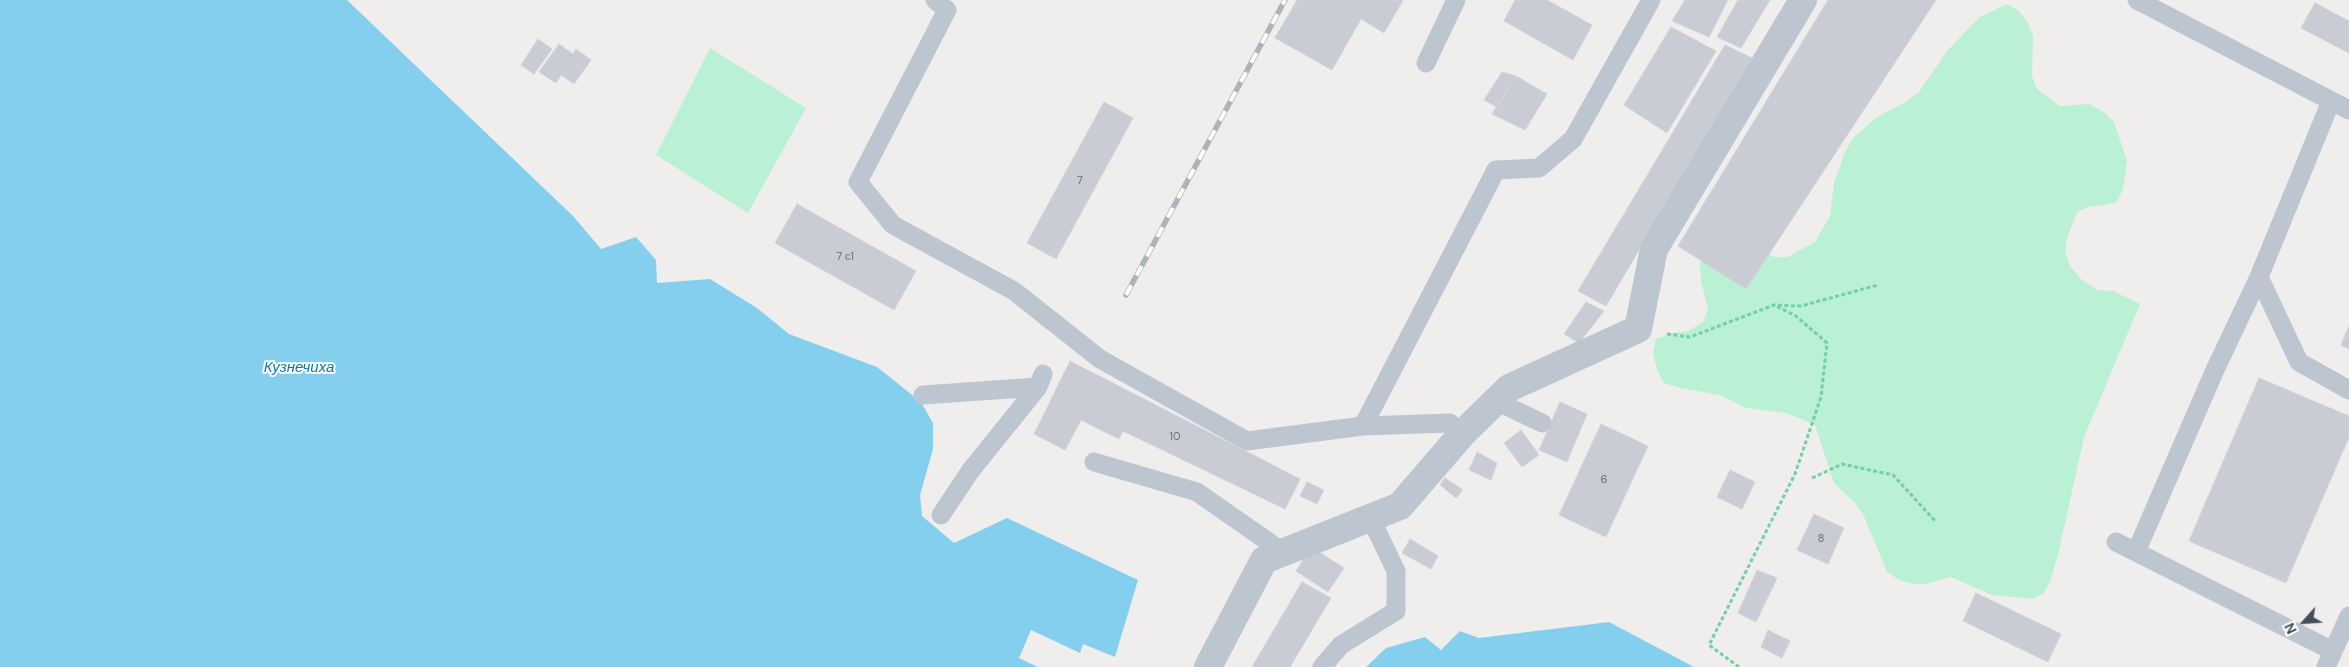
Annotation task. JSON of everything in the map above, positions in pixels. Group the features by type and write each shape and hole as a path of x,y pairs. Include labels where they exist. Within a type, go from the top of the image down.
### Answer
{"street":[{"path":"1208,667 1264,560 1400,506 1462,434 1509,388 1638,329 1654,249 1803,0"}],"lane":[{"path":"936,0 947,10 858,182 893,225 1014,291 1100,359 1247,441 1363,426 1450,423 1462,434"},
{"path":"1426,63 1456,0"},
{"path":"1363,426 1496,170 1539,168 1573,139 1651,0"},
{"path":"2137,0 2349,110"},
{"path":"2136,552 2214,372 2259,277 2331,101"},
{"path":"2259,277 2299,362 2349,390"},
{"path":"923,395 1040,381 971,470 940,515"},
{"path":"1496,401 1542,423"},
{"path":"1094,462 1197,492 1283,552"},
{"path":"1322,667 1341,645 1396,612 1396,571 1371,519"},
{"path":"2116,542 2330,659 2349,616"}],"path":[{"path":"1638,329 1690,337 1774,305 1801,306 1878,285"},
{"path":"1739,667 1708,645 1796,474 1821,397 1827,343 1796,316 1774,305"},
{"path":"1812,478 1842,464 1893,475 1936,522"}],"green space":[{"path":"2007,4 2019,11 2028,23 2033,36 2032,76 2037,89 2060,106 2089,104 2104,112 2114,122 2127,161 2123,189 2117,202 2088,207 2077,212 2067,238 2065,252 2070,266 2082,280 2097,290 2113,291 2140,304 2084,437 2058,555 2050,581 2044,593 2033,599 1992,595 1951,577 1925,584 1912,584 1899,580 1887,572 1863,514 1855,503 1834,483 1815,425 1786,413 1746,408 1720,395 1680,388 1664,383 1657,369 1653,354 1656,339 1672,333 1688,331 1703,322 1708,309 1701,281 1700,263 1707,249 1759,249 1774,257 1788,257 1815,242 1830,216 1834,183 1845,152 1853,138 1877,117 1906,102 1919,92 1947,51 1980,17"},
{"path":"710,48 806,108 748,213 656,155"}],"water":[{"name":"Кузнечиха","path":"0,0 347,0 574,217 601,249 636,237 656,260 657,283 710,279 757,308 789,334 877,367 921,402 933,423 933,449 920,495 922,516 954,543 1007,518 1138,580 1115,657 1083,644 1080,653 1031,630 1019,658 1038,667 0,667"},
{"path":"1609,622 1694,667 1366,667 1386,648 1425,637 1441,650 1460,631 1479,638"}],"building":[{"path":"1297,0 1403,0 1384,33 1361,19 1332,70 1275,38"},
{"path":"1515,0 1547,0 1592,25 1573,60 1504,21"},
{"path":"1685,0 1728,0 1709,37 1672,21"},
{"path":"1738,0 1770,0 1741,48 1717,37"},
{"path":"1828,0 1936,0 1746,289 1678,246"},
{"path":"2315,3 2349,21 2349,53 2301,28"},
{"path":"1671,27 1716,51 1667,133 1624,105"},
{"path":"538,39 552,49 534,74 521,65"},
{"path":"559,44 573,54 576,49 591,60 574,84 561,75 556,83 539,72"},
{"path":"1725,45 1752,58 1606,306 1578,291"},
{"path":"1502,72 1516,76 1497,107 1484,100"},
{"path":"1516,76 1547,94 1525,130 1492,114"},
{"path":"1104,102 1133,118 1056,259 1027,243"},
{"path":"797,204 916,271 894,310 775,243"},
{"path":"1586,302 1604,311 1579,343 1564,334"},
{"path":"2349,326 2349,349 2341,345"},
{"path":"1070,361 1300,479 1285,509 1123,431 1119,439 1081,420 1065,450 1034,434"},
{"path":"2259,378 2349,416 2349,437 2286,583 2189,541"},
{"path":"1560,402 1587,414 1567,462 1539,450"},
{"path":"1601,424 1648,446 1606,537 1559,515"},
{"path":"1521,430 1539,455 1522,467 1504,443"},
{"path":"1477,452 1497,463 1491,480 1469,470"},
{"path":"1730,470 1755,482 1742,509 1717,497"},
{"path":"1445,478 1463,490 1456,498 1440,485"},
{"path":"1307,482 1324,490 1317,504 1300,496"},
{"path":"1814,514 1844,528 1828,564 1797,550"},
{"path":"1410,539 1438,556 1431,569 1402,553"},
{"path":"1311,547 1344,568 1328,592 1296,571"},
{"path":"1757,570 1777,578 1756,622 1738,613"},
{"path":"1302,582 1331,598 1290,667 1252,667"},
{"path":"1976,593 2061,634 2048,662 1963,621"},
{"path":"1768,630 1790,641 1782,658 1761,647"}],"railway":[{"path":"1126,295 1285,0"}]}
